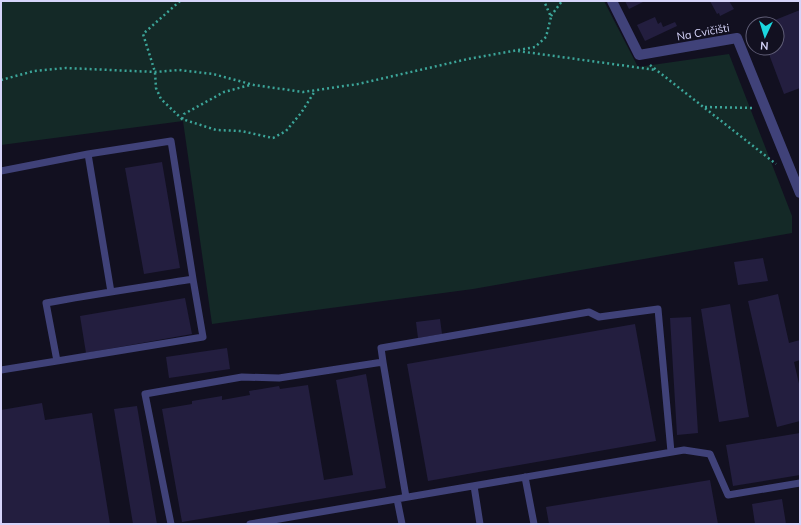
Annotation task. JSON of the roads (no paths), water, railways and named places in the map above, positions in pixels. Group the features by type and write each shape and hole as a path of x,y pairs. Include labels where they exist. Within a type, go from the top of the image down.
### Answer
{"street":[{"name":"Na Cvičišti","path":"612,1 639,55 737,38 800,193"}],"lane":[{"path":"1,171 88,154 170,141 203,337 1,370"},
{"path":"88,154 111,292"},
{"path":"58,360 46,303 193,279"},
{"path":"406,497 381,348 589,312 599,317 658,309 670,452"},
{"path":"171,524 145,394 242,377 279,378 383,362"},
{"path":"250,524 684,450 710,454 728,495 800,483"},
{"path":"525,477 534,524"},
{"path":"474,486 480,524"},
{"path":"398,499 402,524"}]}
